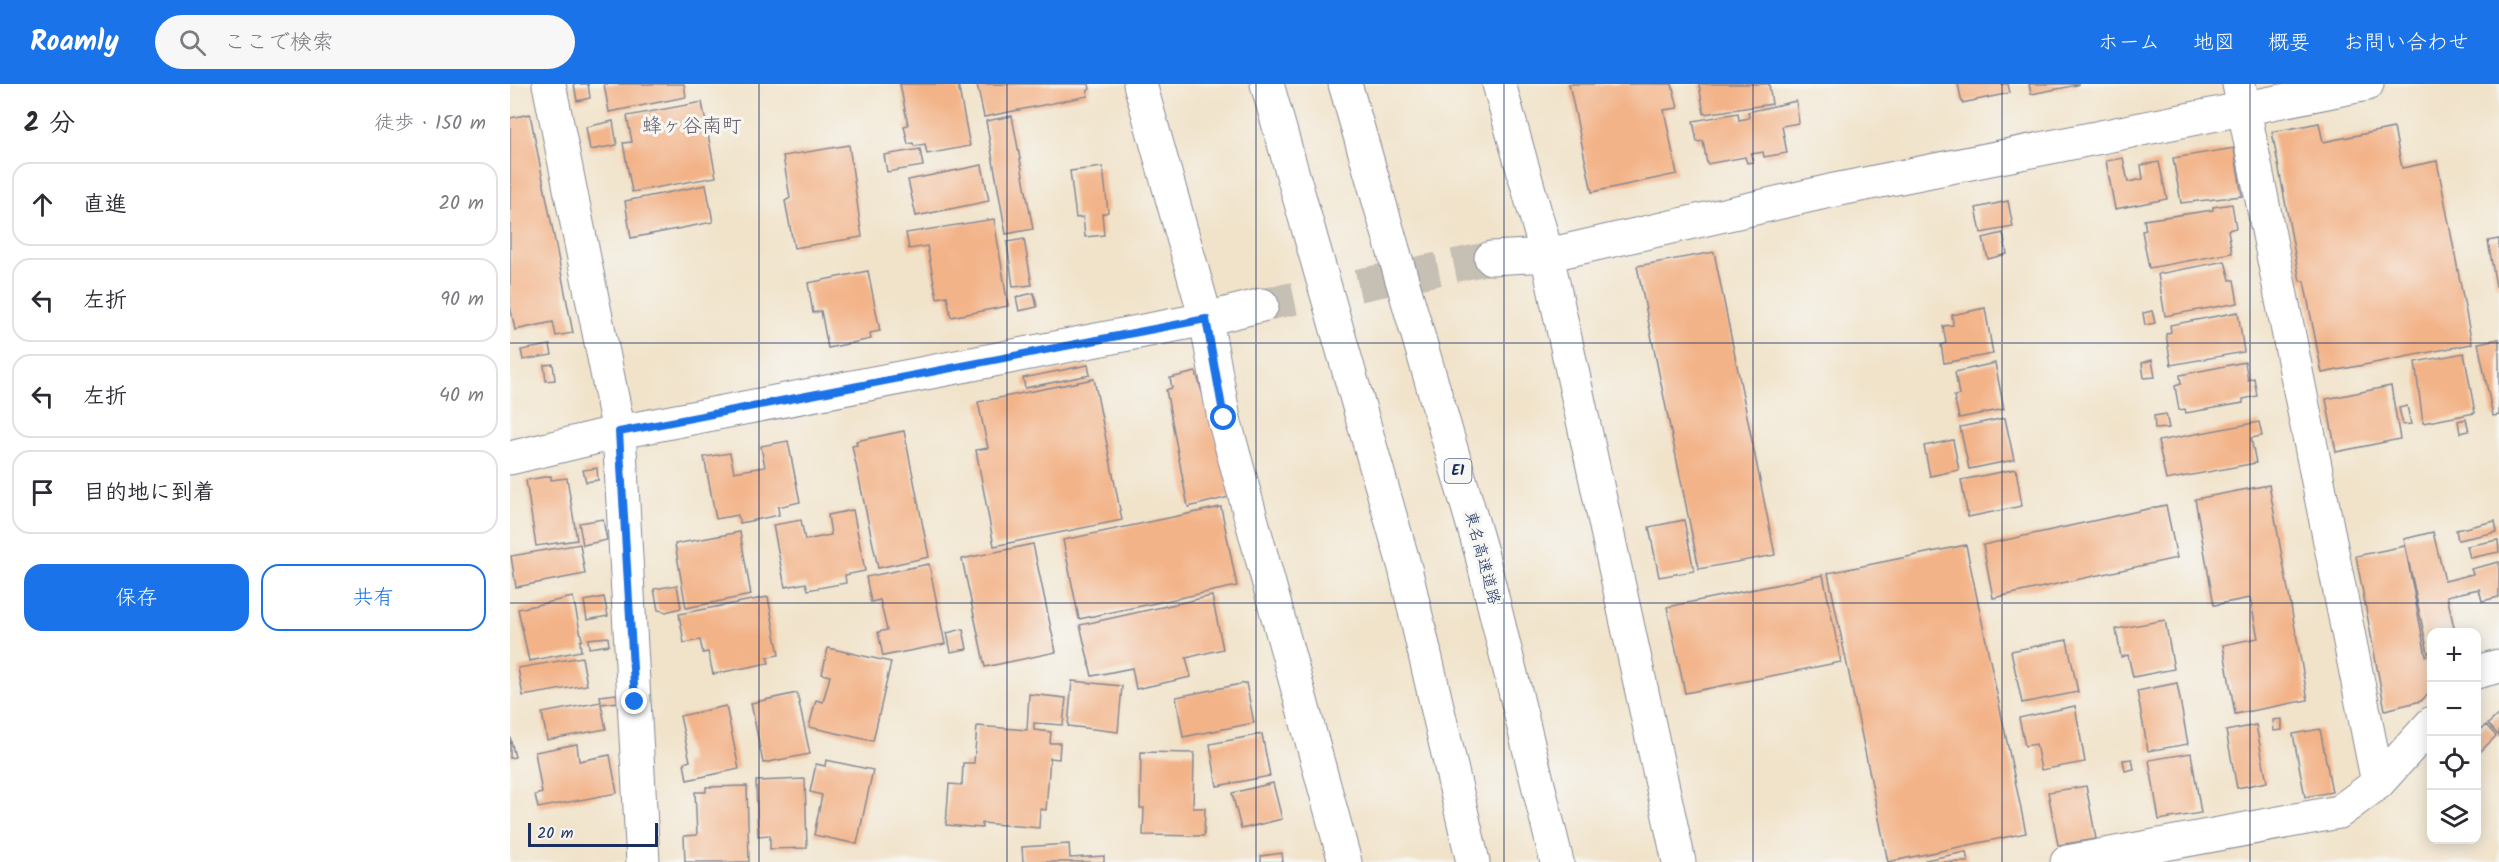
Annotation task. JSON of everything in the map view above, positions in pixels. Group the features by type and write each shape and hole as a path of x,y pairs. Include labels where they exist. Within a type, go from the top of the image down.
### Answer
{"main road":[{"path":"549,84 619,432 643,862"},
{"path":"1140,84 1206,319 1224,418 1345,862"},
{"path":"1267,84 1405,568 1473,862"},
{"name":"東名高速道路","path":"1345,84 1481,552 1557,862"},
{"path":"1498,84 1547,255 1679,862"},
{"path":"1491,258 1547,255 2241,96 2367,84"},
{"path":"2241,96 2378,783"},
{"path":"510,458 619,432 1206,319 1262,305"},
{"path":"2481,671 2499,666"},
{"path":"2067,862 2339,812 2378,783 2427,729"}],"building":[{"path":"574,84 588,84 590,98 577,101"},
{"path":"604,84 684,84 686,97 609,112"},
{"path":"900,84 958,84 970,146 927,154 925,144 914,146 913,143 908,144 904,126 908,125"},
{"path":"977,84 1089,84 1090,89 1087,91 1088,96 984,117"},
{"path":"1569,84 1672,84 1678,108 1664,110 1677,174 1592,192"},
{"path":"1699,84 1769,84 1772,104 1704,114"},
{"path":"1958,84 2008,84 2010,93 1962,103"},
{"path":"2029,84 2078,84 2078,85 2031,94"},
{"path":"1796,101 1799,123 1782,126 1787,153 1764,157 1763,152 1751,154 1753,162 1747,163 1745,157 1707,164 1703,141 1697,142 1693,121 1738,113 1739,120 1749,118 1748,112"},
{"path":"702,102 716,177 632,192 623,143 632,142 627,116"},
{"path":"530,114 573,333 556,336 553,322 515,330 510,305 510,118"},
{"path":"1012,116 1033,229 1006,234 986,121"},
{"path":"613,121 617,145 590,150 586,127"},
{"path":"2319,123 2323,142 2394,128 2402,168 2437,161 2472,344 2322,373 2304,281 2300,281 2272,132"},
{"path":"849,145 862,237 794,248 785,201 790,198 783,156"},
{"path":"2234,148 2242,196 2181,203 2173,158"},
{"path":"920,149 923,166 887,172 884,155"},
{"path":"2123,158 2128,182 2143,179 2141,165 2159,162 2167,199 2115,209 2106,161"},
{"path":"982,165 989,201 916,216 908,180"},
{"path":"1103,167 1108,212 1102,214 1104,235 1085,237 1083,217 1076,218 1070,171"},
{"path":"706,185 713,222 631,238 625,201"},
{"path":"2008,201 2013,227 1981,233 1976,208"},
{"path":"2232,204 2236,228 2228,230 2232,253 2149,268 2142,231 2146,230 2144,220 2213,210 2213,207"},
{"path":"994,219 1008,306 951,317 947,296 937,298 927,246 909,249 906,233"},
{"path":"2003,233 2007,254 1988,259 1983,238"},
{"path":"1024,239 1032,285 1013,287 1007,242"},
{"path":"2499,239 2499,286 2496,286 2488,241"},
{"path":"1714,252 1775,555 1699,569 1637,266"},
{"path":"2225,261 2230,280 2234,280 2238,303 2165,316 2158,274"},
{"path":"868,271 880,331 870,333 871,339 828,348 821,311 813,313 808,283"},
{"path":"1034,293 1037,307 1019,311 1016,297"},
{"path":"1985,308 1993,354 1944,363 1941,345 1946,343 1943,326 1953,325 1952,315"},
{"path":"2152,311 2155,323 2145,325 2143,313"},
{"path":"2238,312 2244,352 2171,365 2166,334 2171,332 2170,325"},
{"path":"2499,339 2499,415 2493,416 2478,343"},
{"path":"550,345 552,355 523,360 521,350"},
{"path":"2464,353 2475,413 2423,423 2415,362"},
{"path":"2152,360 2155,377 2144,378 2142,363"},
{"path":"2245,362 2248,380 2254,378 2257,396 2243,399 2243,403 2186,413 2185,409 2179,410 2175,386 2181,384 2180,375"},
{"path":"1995,363 2004,409 1959,418 1954,396 1959,395 1955,372"},
{"path":"553,364 555,380 546,381 544,365"},
{"path":"1088,365 1090,375 1025,388 1023,378"},
{"path":"1196,372 1233,496 1188,507 1166,390 1172,388 1170,378"},
{"path":"1094,379 1122,520 994,546 976,450 988,448 978,402"},
{"path":"2391,386 2400,439 2336,452 2326,399"},
{"path":"2407,406 2411,424 2403,425 2399,408"},
{"path":"2166,414 2169,428 2155,429 2154,416"},
{"path":"2005,418 2014,460 1969,469 1960,427"},
{"path":"2466,419 2469,431 2460,433 2458,421"},
{"path":"2259,422 2262,436 2251,438 2256,463 2166,480 2158,441"},
{"path":"904,431 929,557 878,568 852,446 857,445 856,441"},
{"path":"1953,440 1959,470 1930,476 1924,446"},
{"path":"788,441 800,502 778,507 779,515 740,523 738,515 716,519 704,457 730,453 734,472 765,467 761,446"},
{"path":"597,468 598,480 586,482 583,470"},
{"path":"2016,469 2022,506 1968,517 1961,480"},
{"path":"551,476 551,480 567,478 577,540 536,546 526,480"},
{"path":"2269,485 2308,700 2235,714 2223,645 2258,638 2250,598 2214,605 2195,499"},
{"path":"2166,505 2177,558 1993,598 1983,545"},
{"path":"1221,507 1237,586 1079,619 1063,540"},
{"path":"853,510 865,571 845,575 846,583 808,590 806,583 785,587 773,525 801,520 805,540 831,535 828,515"},
{"path":"603,519 607,540 583,545 579,523"},
{"path":"1684,520 1694,571 1659,577 1649,527"},
{"path":"2495,521 2497,532 2458,540 2456,530"},
{"path":"740,532 751,595 686,608 675,544"},
{"path":"2433,532 2445,581 2473,574 2471,569 2499,562 2499,597 2482,601 2479,589 2447,596 2454,628 2427,628 2427,648 2404,539"},
{"path":"2498,540 2499,552 2470,558 2467,546"},
{"path":"580,544 585,574 516,587 511,556"},
{"path":"1033,544 1056,652 985,667 962,559"},
{"path":"1966,545 2026,833 1888,862 1828,573"},
{"path":"2405,546 2427,656 2427,695 2421,701 2385,710 2356,556"},
{"path":"929,564 945,644 883,656 878,632 887,630 880,600 871,602 866,577"},
{"path":"1823,575 1841,662 1685,693 1667,607"},
{"path":"677,585 681,608 666,612 658,610 654,589"},
{"path":"1212,596 1223,649 1186,658 1191,677 1136,689 1132,668 1092,676 1080,625"},
{"path":"573,597 582,640 580,641 581,651 529,661 518,609"},
{"path":"604,597 608,616 587,620 584,601"},
{"path":"768,597 779,655 767,657 769,663 713,674 708,652 703,653 700,640 684,643 679,614"},
{"path":"2165,620 2174,669 2133,677 2128,655 2121,657 2116,629"},
{"path":"963,629 967,649 951,652 947,633"},
{"path":"608,637 609,645 589,648 588,639"},
{"path":"2067,640 2078,692 2022,703 2011,651"},
{"path":"828,648 891,662 873,741 809,727 816,700 823,702 830,676 822,674"},
{"path":"582,657 587,685 523,696 518,668"},
{"path":"1072,681 1122,686 1118,732 1068,726"},
{"path":"1246,683 1254,723 1183,737 1176,697"},
{"path":"2177,683 2188,744 2148,751 2137,691"},
{"path":"797,693 810,754 763,763 751,703"},
{"path":"616,694 618,702 601,704 606,729 547,740 542,713 601,702 600,696"},
{"path":"1029,694 1066,698 1063,725 1034,723 1034,730 1051,732 1050,743 1060,743 1059,759 1050,758 1046,810 1040,809 1039,828 982,823 982,828 946,825 949,784 962,785 963,763 974,763 977,726 1027,730"},
{"path":"726,706 739,769 687,780 684,763 690,761 680,716"},
{"path":"2075,706 2085,762 2041,770 2036,744 2025,746 2019,718"},
{"path":"2499,714 2499,736 2488,724"},
{"path":"2282,719 2282,730 2274,731 2273,720"},
{"path":"2256,725 2267,782 2237,788 2226,731"},
{"path":"2486,725 2496,736 2481,751 2481,736 2481,730"},
{"path":"2320,729 2332,792 2305,797 2293,734"},
{"path":"1262,734 1270,776 1217,786 1210,744"},
{"path":"510,737 515,757 510,758"},
{"path":"577,744 579,761 610,755 617,793 538,808 535,795 542,793 535,752"},
{"path":"1141,752 1194,753 1193,808 1205,808 1204,836 1143,835 1144,808 1140,808"},
{"path":"2191,753 2201,813 2159,820 2149,760"},
{"path":"2132,759 2134,769 2125,771 2123,760"},
{"path":"826,760 873,770 857,844 814,835 822,795 810,792 816,764 825,766"},
{"path":"805,779 807,848 770,849 770,835 758,836 756,781"},
{"path":"1273,783 1282,819 1241,829 1232,793"},
{"path":"747,786 749,862 685,862 684,836 697,835 695,792 706,792 706,787"},
{"path":"2086,786 2096,839 2058,845 2048,792"},
{"path":"1069,844 1070,858 1104,856 1104,862 1023,862 1022,847"},
{"path":"1966,852 1968,862 1926,862 1925,860"},
{"path":"1282,853 1283,862 1261,862 1261,856"}],"tunnel":[{"path":"1262,305 1491,258"}],"district":[{"name":"蜂ヶ谷南町","path":"692,127"}],"route":[{"path":"635,702 619,432 1206,319 1224,418"}]}
